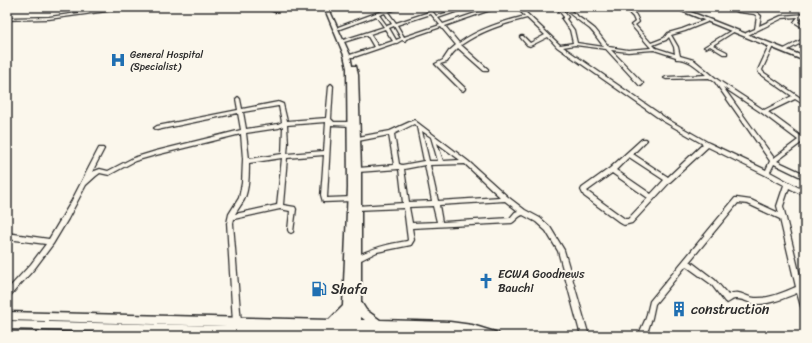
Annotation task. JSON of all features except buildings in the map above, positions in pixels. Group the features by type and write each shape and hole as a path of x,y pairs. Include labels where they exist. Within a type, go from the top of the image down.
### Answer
{"street":[{"path":"7,19 49,18 130,7"},
{"path":"266,7 276,11 276,7"},
{"path":"326,7 347,55 350,68 352,199 348,308 351,328"},
{"path":"331,7 344,41 352,56 356,74 358,139 357,259 356,302 351,328"},
{"path":"339,28 400,7"},
{"path":"427,7 459,46 486,70"},
{"path":"436,17 468,7"},
{"path":"352,56 404,40 442,25 497,7"},
{"path":"518,7 559,46 665,120 707,144 767,173 805,194"},
{"path":"558,7 566,17 564,19 572,30 575,44"},
{"path":"565,7 571,14 593,30 608,49 641,84"},
{"path":"674,7 706,21 805,59"},
{"path":"679,7 805,56"},
{"path":"749,7 758,15"},
{"path":"386,11 404,40"},
{"path":"738,11 758,15 772,21"},
{"path":"344,41 431,13"},
{"path":"631,13 635,16 637,22 633,25 652,47 678,58 692,61 711,76 773,161 805,178"},
{"path":"377,14 396,42"},
{"path":"757,29 758,15"},
{"path":"463,89 438,64 445,61 449,53 482,30 527,16"},
{"path":"748,34 772,21 784,17 803,16"},
{"path":"803,16 796,22 805,28"},
{"path":"559,46 575,44 628,51 652,47 665,39 669,34 694,27 697,24 706,21"},
{"path":"706,47 712,45 734,31"},
{"path":"368,34 377,48"},
{"path":"669,34 676,47 678,58"},
{"path":"522,37 530,45 547,36"},
{"path":"786,49 805,39"},
{"path":"712,45 725,54"},
{"path":"771,46 760,72 763,76 805,103"},
{"path":"666,78 711,76"},
{"path":"716,81 803,138 773,161 767,173"},
{"path":"331,86 324,195 325,200 352,199"},
{"path":"764,112 795,97"},
{"path":"236,323 231,217 232,212 243,195 246,161 244,131 238,99"},
{"path":"157,128 240,111 281,105 285,123 280,207"},
{"path":"330,120 332,124 351,124"},
{"path":"84,183 100,171 109,173 133,160 156,153 244,131 279,126 285,123 330,120"},
{"path":"358,139 392,133 394,130 414,122 466,162 506,199 523,212 538,220 548,229 556,240 568,274 585,336"},
{"path":"419,127 440,224"},
{"path":"357,259 377,248 409,243 411,240 401,167 397,165 392,133"},
{"path":"433,137 441,163"},
{"path":"644,140 612,170 584,190 586,194 623,222 630,221 668,180 707,144"},
{"path":"7,295 34,266 51,242 101,149"},
{"path":"246,161 326,153"},
{"path":"629,154 668,180"},
{"path":"358,170 401,167 427,163 466,162"},
{"path":"612,170 652,198"},
{"path":"788,184 780,206 781,218 805,310"},
{"path":"357,208 436,202 506,199"},
{"path":"642,336 649,318 652,303 737,200 749,202 781,218"},
{"path":"231,217 280,207 293,208 291,230"},
{"path":"410,226 512,220 517,214 523,212"},
{"path":"7,236 51,242"},
{"path":"686,262 713,282 727,300 730,297 742,295 756,301 763,300 800,288"},
{"path":"356,302 364,313 377,324"},
{"path":"331,324 348,308"},
{"path":"7,316 236,323 331,324 351,328 414,335 442,334 462,336"},
{"path":"7,325 303,333 377,324 458,327 496,336"}],"place":[{"name":"General Hospital (Specialist)","path":"118,60"},
{"name":"ECWA Goodnews Bauchi","path":"486,281"},
{"name":"Shafa","path":"319,289"},
{"name":"construction","path":"679,309"}]}
